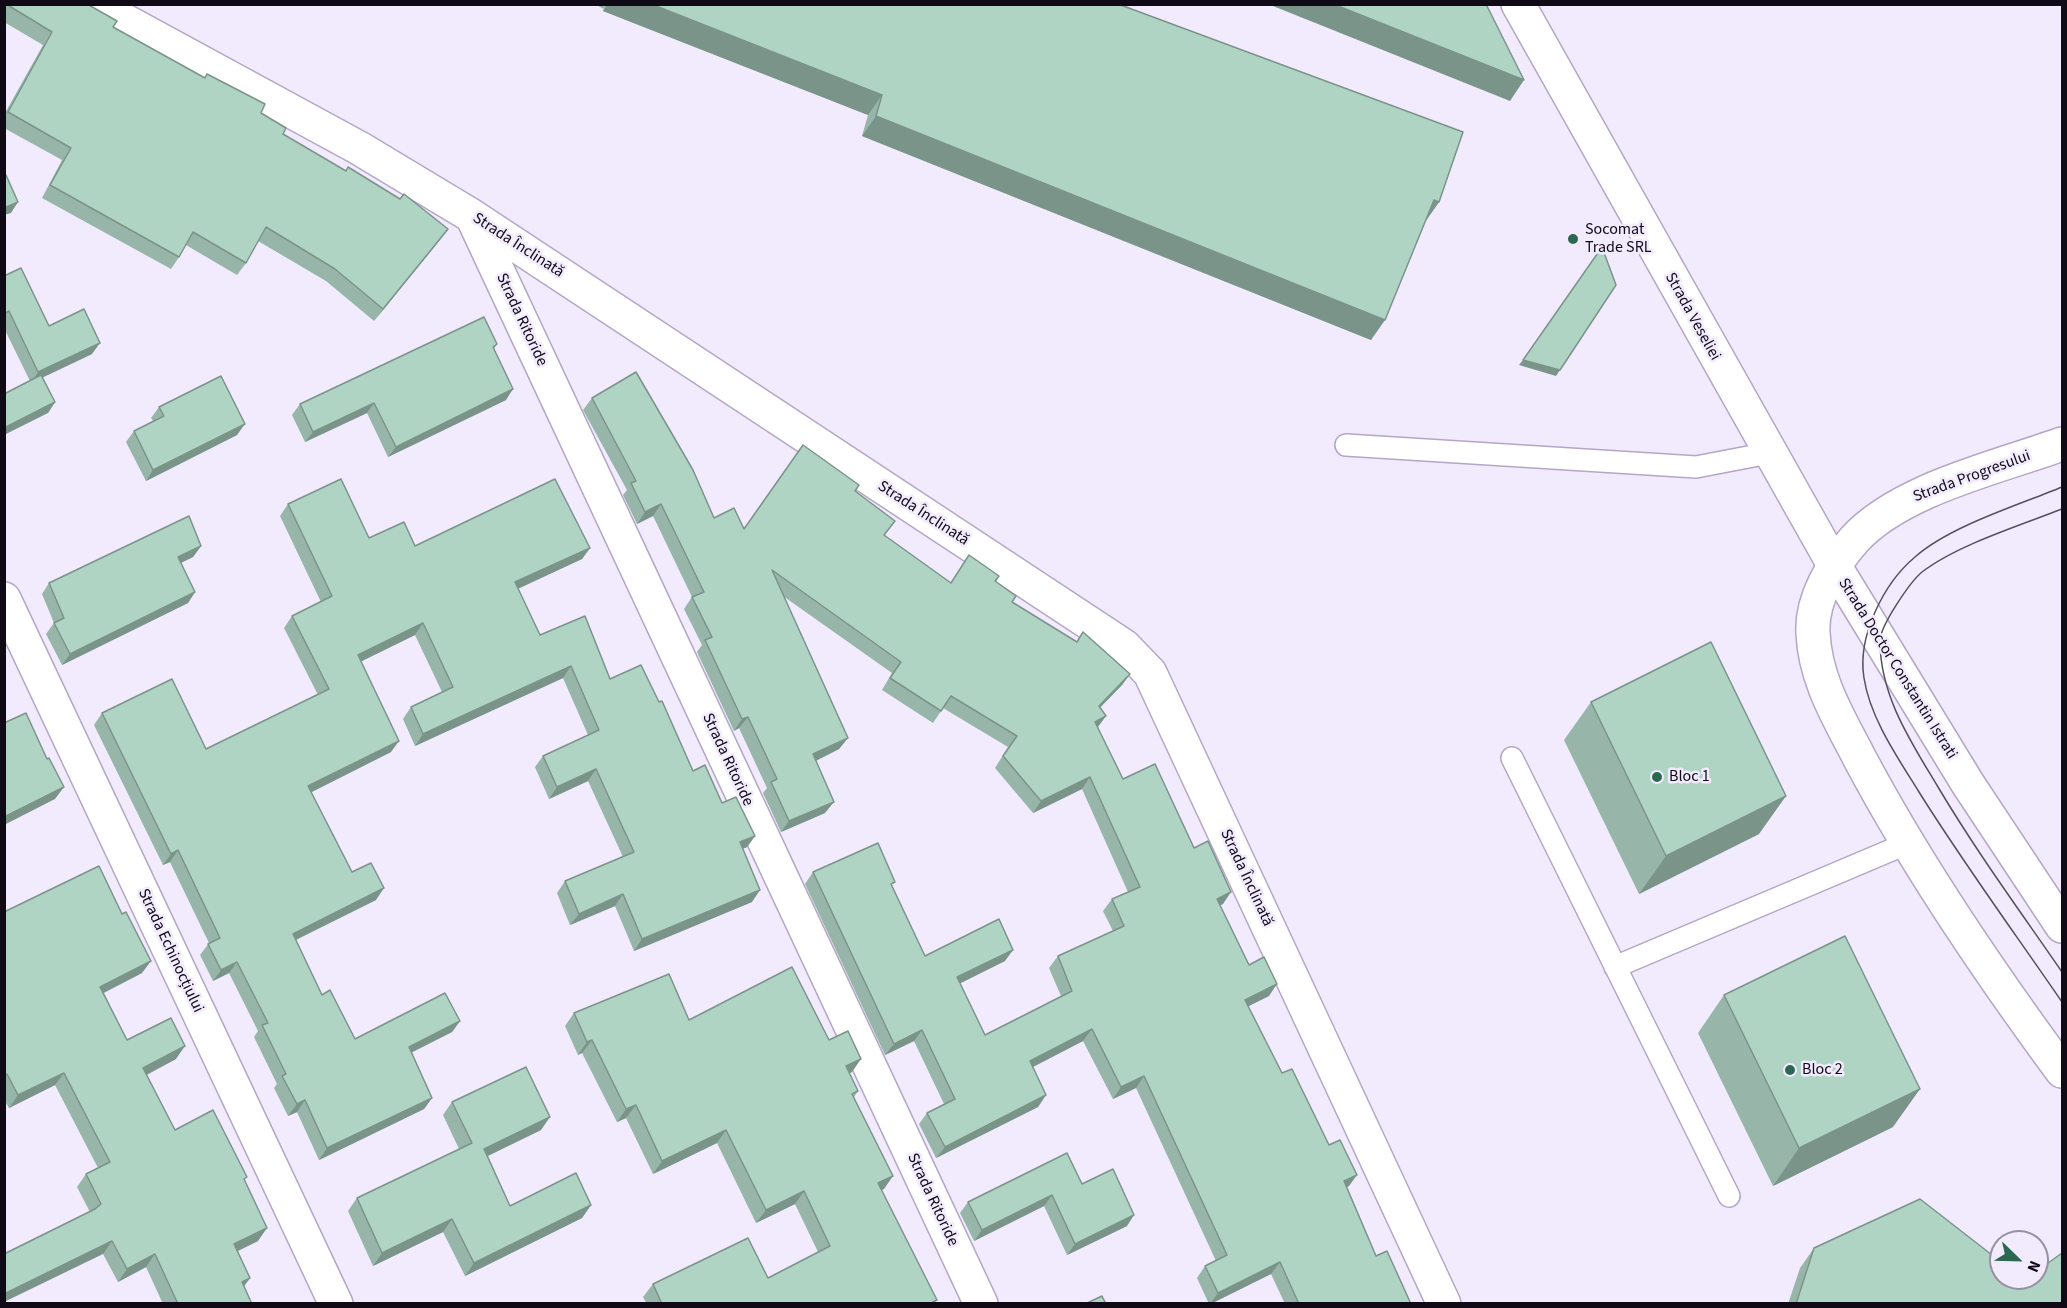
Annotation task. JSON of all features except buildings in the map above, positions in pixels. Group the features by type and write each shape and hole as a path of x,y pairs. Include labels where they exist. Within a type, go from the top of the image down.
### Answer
{"street":[{"name":"Strada Înclinată","path":"94,4 359,148 472,216 1124,646 1150,673 1444,1304"},
{"name":"Strada Veseliei","path":"1518,4 1834,565"},
{"name":"Strada Ritoride","path":"472,216 981,1304"},
{"name":"Strada Progresului","path":"1834,565 1855,538 1883,515 1913,497 2062,444"},
{"name":"Strada Doctor Constantin Istrati","path":"1834,565 1816,610 1812,630 1816,663 1831,704 1880,797 1908,843 2017,1010 2062,1071"},
{"name":"Strada Doctor Constantin Istrati","path":"1834,565 1968,784 2062,926"},
{"name":"Strada Echinocțiului","path":"4,599 336,1304"}],"lane":[{"path":"1346,445 1696,467 1769,453"},
{"path":"1512,758 1729,1196"},
{"path":"1615,967 1908,843"}],"tram line":[{"path":"2062,487 1966,526 1915,557 1893,581 1875,612 1869,628 1863,662 1864,678 1872,708 1894,752 1954,845 2062,1002"},
{"path":"2062,509 1971,544 1922,572 1896,605 1885,625 1880,641 1885,681 1908,736 1998,881 2062,972"}],"place":[{"name":"Socomat Trade SRL","path":"1573,239"},
{"name":"Bloc 1","path":"1657,777"},
{"name":"Bloc 2","path":"1790,1070"}]}
